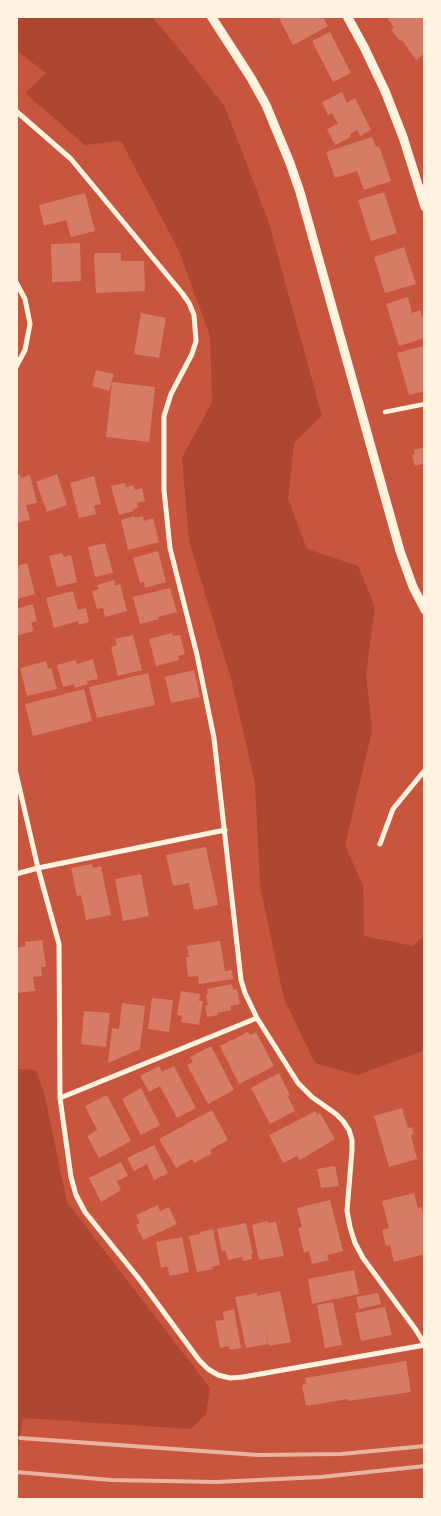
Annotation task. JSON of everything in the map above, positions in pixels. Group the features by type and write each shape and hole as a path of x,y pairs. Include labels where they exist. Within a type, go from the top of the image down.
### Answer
{"street":[{"path":"211,16 266,105 290,162 400,551 413,587 425,610"},
{"path":"347,16 385,91 403,137 425,207"},
{"path":"16,111 71,159 182,293 194,315 196,341 192,354 171,394 164,416 164,490 170,548 197,655 214,738 241,980 245,994 257,1018 298,1083 312,1097 344,1120 352,1140 347,1210 355,1243 363,1258 425,1345 243,1378 230,1378 218,1375 199,1360 140,1280 80,1204 71,1177 60,1098 59,944 38,868 16,773"},
{"path":"16,282 25,299 30,324 25,350 16,367"},
{"path":"385,412 425,404"},
{"path":"380,844 393,808 425,770"},
{"path":"16,874 225,830"},
{"path":"60,1098 257,1018"}],"shaded area":[{"path":"16,16 151,16 225,107 268,220 322,416 294,443 288,499 307,549 358,566 375,607 366,674 372,731 345,845 363,886 364,936 413,946 425,935 425,1050 358,1075 315,1063 284,999 260,886 255,783 231,679 189,541 182,458 212,402 210,336 179,251 121,141 85,145 25,93 46,73 16,50"},
{"path":"16,1069 36,1070 45,1097 67,1202 210,1388 206,1414 191,1429 23,1418 16,1461"}],"building":[{"path":"278,16 322,16 328,26 293,45"},
{"path":"386,16 425,16 425,53 416,60 402,40 400,41 391,30 394,28"},
{"path":"330,32 351,73 333,82 312,41"},
{"path":"342,92 347,103 355,98 371,130 360,136 357,130 350,134 351,137 335,145 327,129 338,124 332,113 328,115 322,102"},
{"path":"372,137 376,147 379,146 391,181 364,190 357,171 335,178 326,152"},
{"path":"384,192 397,233 371,241 358,200"},
{"path":"85,193 95,231 71,237 66,220 44,226 39,205"},
{"path":"80,243 81,281 52,282 51,244"},
{"path":"404,247 416,284 385,293 374,257"},
{"path":"94,253 121,253 121,261 144,261 145,291 96,293"},
{"path":"408,297 412,313 420,310 425,324 425,338 399,346 386,304"},
{"path":"141,313 166,318 159,358 134,354"},
{"path":"423,346 425,391 409,395 397,353"},
{"path":"96,370 114,374 109,391 92,386"},
{"path":"112,382 155,387 149,442 106,437"},
{"path":"425,447 425,463 415,466 412,455 415,454 414,450"},
{"path":"20,474 21,478 30,475 37,503 26,505 30,520 16,523 16,475"},
{"path":"57,474 67,505 47,512 36,482"},
{"path":"94,476 101,504 94,506 96,514 79,518 70,483"},
{"path":"125,483 126,487 133,485 135,490 142,488 145,501 137,503 138,508 133,509 134,511 119,515 111,486"},
{"path":"135,516 135,518 143,516 144,521 153,518 159,542 128,550 121,520"},
{"path":"105,543 113,573 95,577 88,547"},
{"path":"158,551 166,582 145,588 144,582 140,583 133,558"},
{"path":"62,553 64,557 71,555 77,582 57,587 49,556"},
{"path":"27,563 35,594 16,599 16,566"},
{"path":"114,580 115,586 120,584 127,611 105,617 103,608 97,609 92,591 99,589 97,585"},
{"path":"170,588 177,612 140,624 133,597"},
{"path":"73,591 78,610 86,608 89,622 79,625 78,621 54,628 46,598"},
{"path":"33,604 37,621 31,623 34,631 16,636 16,609"},
{"path":"172,633 173,636 180,635 185,654 178,656 179,660 156,666 149,639"},
{"path":"133,635 142,670 118,676 111,647 117,645 115,639"},
{"path":"93,659 98,679 87,681 88,684 75,688 74,684 63,687 57,665 76,660 77,664"},
{"path":"46,661 48,669 51,668 57,689 27,696 20,668"},
{"path":"194,670 200,697 171,703 165,677"},
{"path":"148,673 155,705 97,718 89,687"},
{"path":"84,689 92,721 33,736 25,704"},
{"path":"206,847 218,905 194,910 189,883 173,886 166,855"},
{"path":"92,864 93,868 101,866 111,915 86,920 81,895 77,896 71,868"},
{"path":"141,874 149,916 123,921 115,879"},
{"path":"42,940 46,966 41,967 42,976 33,977 35,991 16,993 16,948 26,946 25,942"},
{"path":"220,941 225,971 232,970 233,979 199,984 198,976 188,977 186,957 189,957 187,946"},
{"path":"232,984 233,990 237,989 240,1004 230,1006 231,1010 207,1017 205,1006 208,1005 207,989"},
{"path":"181,991 200,994 199,1001 203,1001 199,1025 181,1022 182,1016 177,1015"},
{"path":"152,998 173,1000 169,1032 148,1029"},
{"path":"122,1003 145,1006 140,1049 108,1063 112,1028 119,1029"},
{"path":"84,1011 110,1013 106,1047 81,1044"},
{"path":"248,1032 250,1035 256,1032 274,1066 239,1084 220,1046"},
{"path":"211,1046 234,1090 208,1104 187,1065 193,1062 190,1057"},
{"path":"159,1066 162,1072 174,1066 196,1108 177,1118 160,1086 149,1092 140,1076"},
{"path":"279,1073 290,1095 288,1097 295,1111 270,1124 251,1088"},
{"path":"141,1088 160,1125 141,1135 122,1099"},
{"path":"107,1095 131,1141 99,1158 87,1136 97,1130 85,1106"},
{"path":"402,1108 408,1128 412,1127 414,1134 411,1135 417,1159 389,1167 374,1116"},
{"path":"212,1110 228,1140 210,1150 211,1154 194,1163 192,1159 176,1168 159,1139"},
{"path":"316,1111 317,1115 320,1113 335,1139 300,1160 297,1156 283,1163 269,1135"},
{"path":"154,1145 168,1173 154,1180 147,1164 134,1171 127,1158"},
{"path":"121,1162 128,1176 117,1181 121,1190 101,1202 89,1178"},
{"path":"335,1166 339,1186 321,1188 317,1169"},
{"path":"414,1193 418,1208 421,1207 425,1219 425,1254 394,1262 390,1245 386,1246 382,1230 389,1228 382,1201"},
{"path":"330,1200 343,1251 327,1255 329,1260 312,1264 309,1251 304,1253 298,1228 302,1227 297,1208"},
{"path":"158,1205 160,1211 169,1207 177,1224 143,1240 136,1225 140,1223 136,1215"},
{"path":"267,1221 268,1223 276,1222 284,1256 259,1260 252,1225"},
{"path":"246,1223 253,1254 251,1255 252,1259 243,1261 242,1257 228,1260 225,1250 222,1252 217,1229"},
{"path":"213,1229 220,1265 212,1267 213,1269 197,1272 189,1236"},
{"path":"182,1237 189,1272 170,1276 167,1266 161,1268 156,1242"},
{"path":"354,1270 359,1294 312,1304 308,1279"},
{"path":"280,1291 291,1342 269,1346 261,1311 268,1344 246,1348 235,1297 257,1293 257,1296"},
{"path":"378,1293 381,1304 359,1309 356,1297"},
{"path":"333,1302 342,1345 325,1348 317,1305"},
{"path":"385,1307 392,1335 361,1341 355,1313"},
{"path":"234,1309 241,1348 230,1350 229,1346 220,1348 215,1321 224,1320 223,1312"},
{"path":"406,1361 411,1392 306,1406 302,1385 306,1384 305,1378"}],"railway":[{"path":"20,1438 258,1455 341,1454 425,1446"},
{"path":"16,1472 111,1480 216,1482 321,1477 425,1466"}]}
